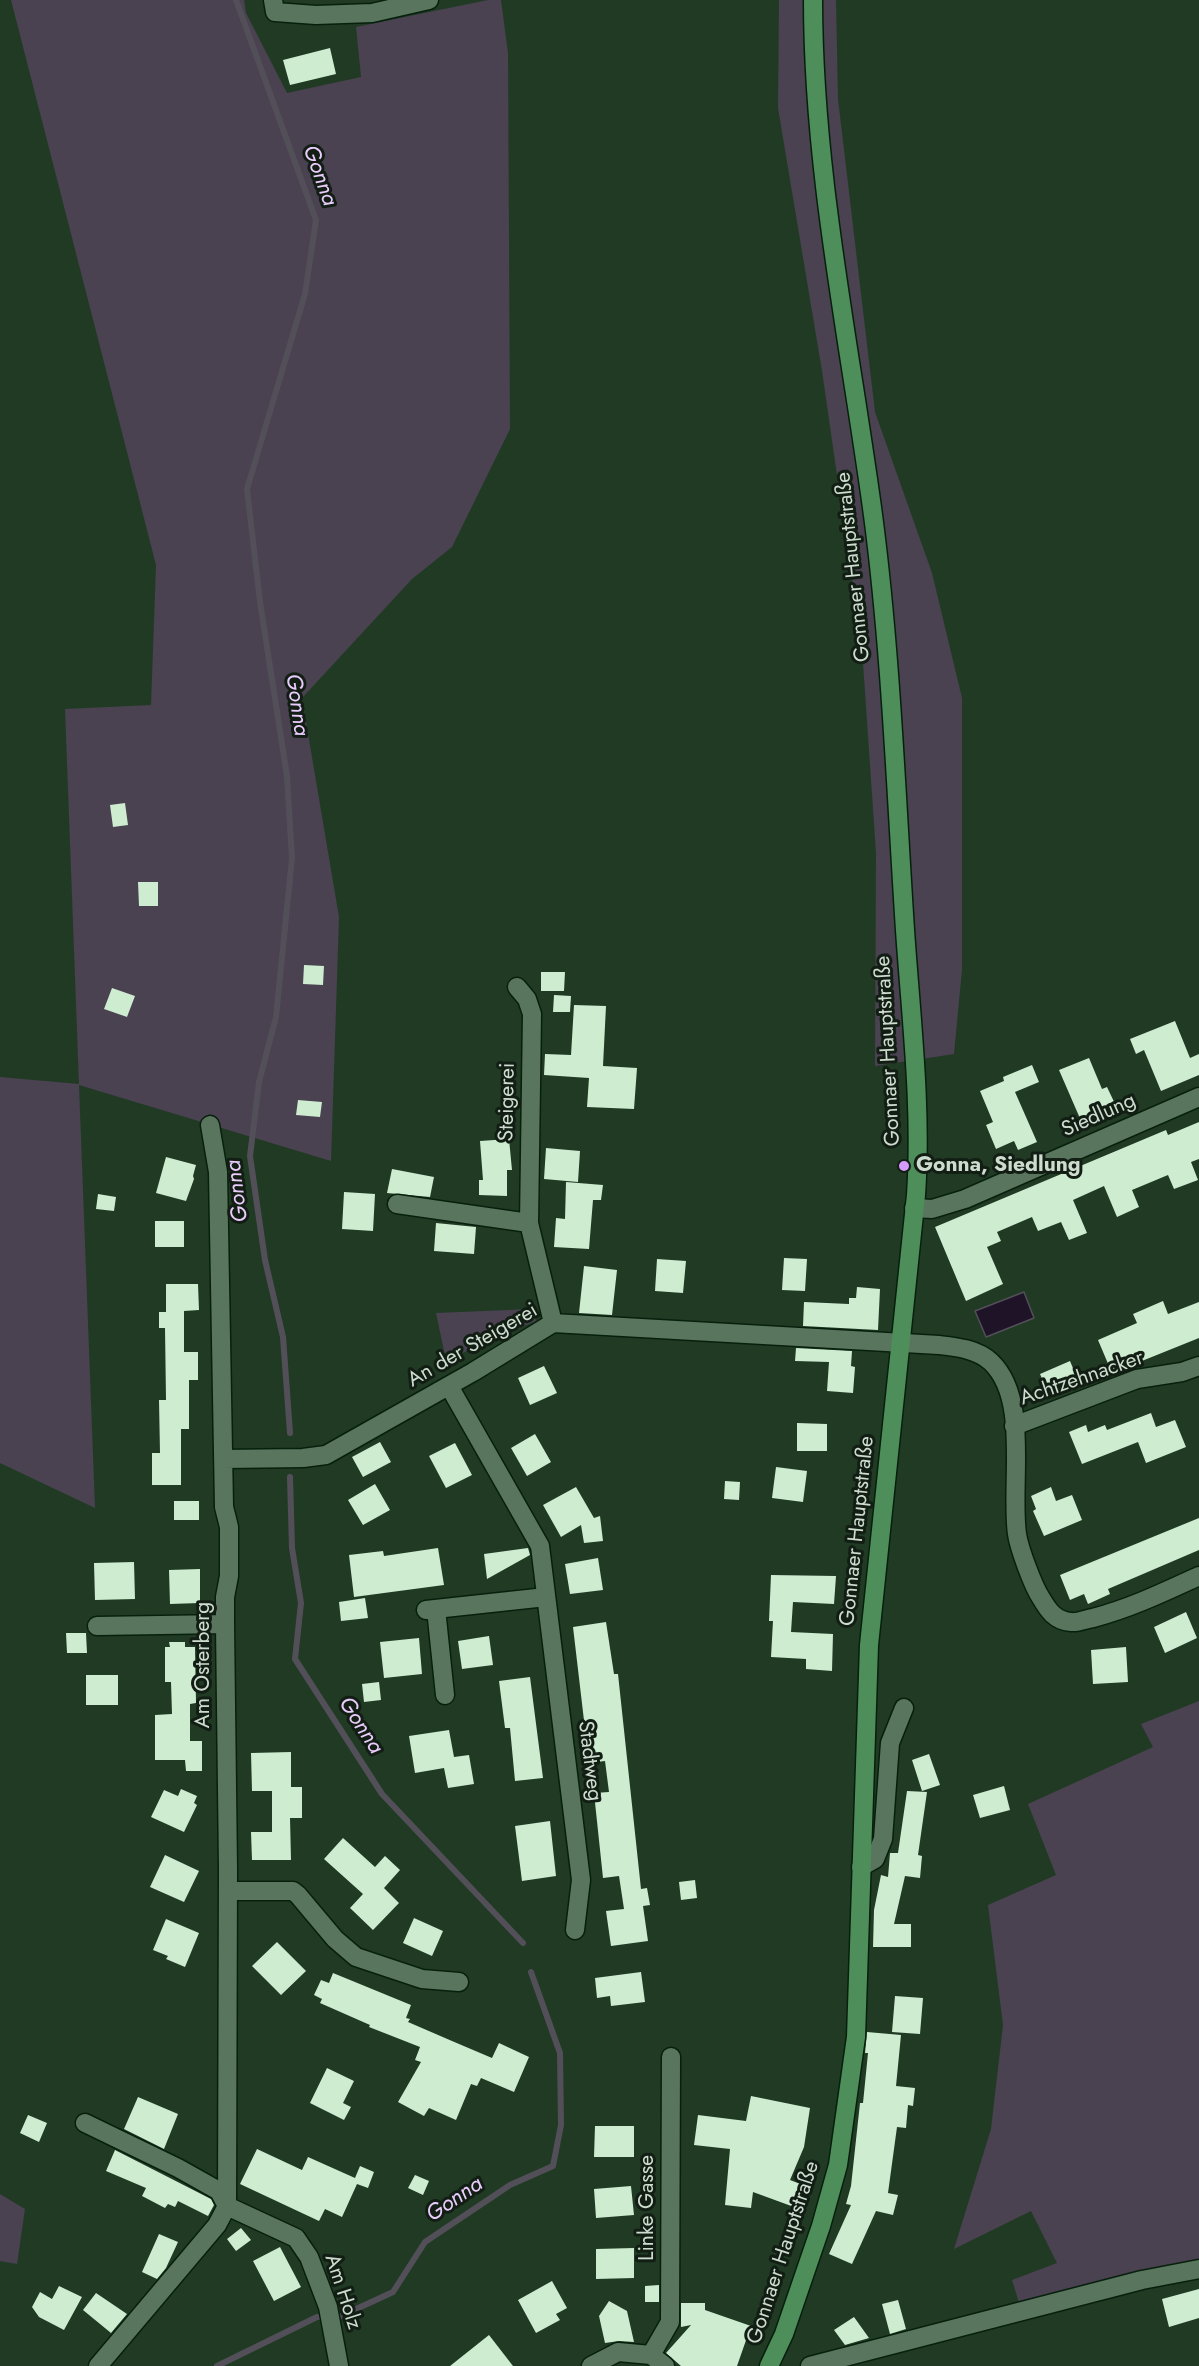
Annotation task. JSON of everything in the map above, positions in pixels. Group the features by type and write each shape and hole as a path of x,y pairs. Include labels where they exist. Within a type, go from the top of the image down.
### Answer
{"main road":[{"name":"Gonnaer Hauptstraße","path":"769,2366 784,2334 821,2226 838,2165 856,2037 869,1645 918,1162 917,1112 885,630 873,514 819,135 813,66 813,0"}],"street":[{"path":"273,0 275,12 316,15 372,13 429,0"},
{"name":"Steigerei","path":"517,987 527,999 532,1014 529,1223 553,1323"},
{"name":"Siedlung","path":"915,1208 932,1209 965,1199 1199,1097"},
{"name":"Am Osterberg","path":"210,1125 218,1172 224,1507 229,1525 230,1576 225,1595 228,1891 227,2206"},
{"path":"397,1204 529,1223"},
{"name":"An der Steigerei","path":"224,1459 303,1458 326,1455 449,1386 553,1323 900,1342"},
{"name":"Achtzehnacker","path":"900,1342 962,1348 981,1355 990,1361 1001,1374 1013,1406 1017,1535 1036,1591 1048,1610 1058,1619 1073,1623 1125,1610 1199,1576"},
{"name":"Achtzehnacker","path":"1014,1426 1137,1379 1182,1372 1199,1366"},
{"name":"Stadtweg","path":"449,1386 540,1546 581,1880 574,1930"},
{"path":"446,1695 431,1610 546,1597"},
{"path":"98,1626 225,1624"},
{"path":"861,1867 875,1859 883,1839 891,1743 904,1708"},
{"path":"228,1891 293,1891 335,1939 356,1957 422,1979 459,1982"},
{"name":"Linke Gasse","path":"591,2366 618,2352 658,2360 670,2322 671,2057"},
{"name":"Am Holz","path":"85,2123 134,2145 215,2189 222,2195 227,2206 296,2238 309,2257 328,2307 339,2366"},
{"path":"98,2366 217,2225 227,2206"},
{"path":"810,2366 1142,2280 1199,2269"}],"shaded area":[{"path":"11,0 244,0 246,13 287,93 361,77 356,27 488,0 501,0 508,53 510,429 452,547 412,579 302,698 339,917 331,1161 79,1085 95,1508 0,1463 0,1077 79,1084 65,709 151,705 156,565"},
{"path":"779,0 836,0 838,99 875,412 932,573 962,698 962,970 954,1054 875,1066 876,853 862,648 822,371 778,108"},
{"path":"1024,1292 1034,1318 986,1337 975,1311"},
{"path":"533,1309 536,1321 446,1360 436,1313"},
{"path":"1199,1701 1199,2261 1020,2306 1012,2280 1057,2263 1031,2211 954,2249 991,2129 1003,2025 988,1905 1056,1875 1028,1804 1153,1747 1141,1724"},
{"path":"0,2194 25,2209 17,2264 0,2261"}],"building":[{"path":"330,48 336,74 290,85 283,60"},
{"path":"125,803 128,825 113,827 110,805"},
{"path":"138,882 158,882 158,906 139,906"},
{"path":"304,965 324,966 323,985 303,984"},
{"path":"541,972 565,972 564,991 541,991"},
{"path":"112,988 135,996 127,1017 104,1009"},
{"path":"554,995 571,996 570,1012 553,1012"},
{"path":"574,1005 606,1006 603,1066 637,1068 634,1109 587,1107 589,1078 544,1075 545,1054 571,1055"},
{"path":"1175,1021 1190,1058 1199,1054 1199,1075 1161,1091 1144,1050 1136,1054 1130,1039"},
{"path":"1089,1058 1102,1089 1107,1087 1117,1108 1082,1123 1059,1070"},
{"path":"1032,1065 1039,1082 1015,1092 1037,1142 1018,1150 1014,1141 996,1149 986,1125 993,1122 980,1091 1004,1081 1003,1077"},
{"path":"298,1100 322,1102 320,1117 296,1115"},
{"path":"1199,1122 1199,1159 1191,1162 1198,1180 1174,1189 1168,1175 1132,1190 1139,1207 1117,1217 1104,1186 1073,1200 1087,1233 1069,1240 1061,1222 1038,1231 1032,1217 997,1232 1001,1241 987,1247 1003,1284 966,1301 935,1227 1166,1130 1168,1135"},
{"path":"509,1139 512,1170 507,1170 507,1196 479,1195 479,1180 483,1180 480,1141"},
{"path":"546,1148 580,1151 578,1182 544,1179"},
{"path":"166,1157 196,1165 194,1179 186,1201 156,1193"},
{"path":"392,1169 434,1177 430,1197 387,1193"},
{"path":"566,1182 603,1185 601,1200 593,1200 589,1249 554,1247 556,1218 565,1219"},
{"path":"344,1192 375,1194 373,1231 342,1229"},
{"path":"98,1194 116,1197 114,1211 96,1209"},
{"path":"155,1221 184,1221 184,1247 155,1247"},
{"path":"436,1223 476,1227 474,1254 434,1251"},
{"path":"784,1258 807,1259 805,1291 782,1290"},
{"path":"657,1259 686,1261 683,1293 655,1291"},
{"path":"584,1266 617,1270 612,1315 579,1313"},
{"path":"166,1284 198,1284 199,1310 184,1311 184,1352 198,1352 198,1380 189,1380 189,1429 181,1429 181,1485 152,1485 152,1453 160,1453 159,1400 166,1400 165,1328 159,1328 159,1312 166,1312"},
{"path":"857,1287 880,1289 878,1330 803,1326 804,1302 849,1304 849,1298 856,1298"},
{"path":"1163,1301 1168,1314 1199,1302 1199,1338 1112,1373 1098,1340 1137,1323 1133,1314"},
{"path":"796,1348 852,1351 851,1366 855,1367 853,1393 827,1391 829,1362 795,1361"},
{"path":"1070,1361 1080,1385 1050,1397 1040,1374"},
{"path":"544,1366 557,1393 530,1405 518,1378"},
{"path":"1151,1413 1156,1427 1175,1420 1186,1447 1146,1463 1138,1442 1082,1464 1069,1432 1086,1425 1088,1432 1105,1425 1107,1430"},
{"path":"797,1423 827,1424 827,1451 797,1451"},
{"path":"535,1434 551,1462 527,1476 511,1448"},
{"path":"380,1442 391,1462 363,1477 352,1457"},
{"path":"455,1443 472,1475 446,1488 429,1456"},
{"path":"776,1467 807,1471 803,1502 772,1498"},
{"path":"725,1481 740,1482 739,1500 724,1499"},
{"path":"375,1484 390,1510 363,1525 348,1500"},
{"path":"576,1487 594,1518 600,1516 603,1541 584,1543 581,1525 561,1537 543,1505"},
{"path":"1051,1487 1056,1501 1072,1495 1082,1520 1044,1536 1033,1511 1036,1509 1031,1496"},
{"path":"174,1501 199,1501 199,1520 174,1520"},
{"path":"1199,1518 1199,1550 1108,1589 1110,1594 1088,1604 1084,1594 1070,1600 1060,1575"},
{"path":"438,1548 444,1585 354,1597 349,1555 383,1551 384,1556"},
{"path":"528,1548 530,1555 487,1579 484,1554"},
{"path":"598,1558 603,1590 570,1594 565,1564"},
{"path":"134,1562 135,1599 95,1600 94,1563"},
{"path":"200,1569 200,1603 170,1604 169,1570"},
{"path":"771,1575 836,1576 834,1604 793,1602 791,1632 833,1634 832,1671 806,1669 806,1659 771,1657 773,1621 769,1621"},
{"path":"365,1598 368,1618 341,1621 339,1602"},
{"path":"1186,1612 1197,1638 1165,1653 1154,1627"},
{"path":"606,1622 614,1674 618,1674 641,1889 647,1888 650,1905 643,1906 648,1941 611,1946 606,1911 624,1909 619,1876 603,1878 594,1793 609,1792 605,1761 589,1763 573,1627"},
{"path":"66,1633 86,1633 87,1653 67,1653"},
{"path":"489,1636 493,1665 462,1669 458,1641"},
{"path":"419,1638 422,1674 384,1678 380,1642"},
{"path":"169,1642 185,1642 185,1647 195,1647 196,1703 190,1704 190,1741 202,1741 202,1771 186,1771 185,1760 155,1760 155,1715 172,1714 171,1682 165,1682 165,1647 170,1647"},
{"path":"1126,1647 1128,1682 1093,1684 1091,1650"},
{"path":"86,1675 118,1675 118,1705 86,1705"},
{"path":"530,1677 543,1778 515,1781 510,1728 505,1728 499,1681"},
{"path":"379,1682 381,1700 364,1702 362,1684"},
{"path":"449,1730 454,1757 469,1755 474,1784 448,1788 444,1768 415,1773 409,1736"},
{"path":"291,1752 291,1787 302,1787 302,1818 290,1818 291,1860 252,1860 251,1832 272,1832 272,1791 252,1791 251,1753"},
{"path":"929,1754 940,1785 922,1791 912,1760"},
{"path":"1004,1786 1010,1810 980,1818 973,1795"},
{"path":"181,1789 197,1796 194,1803 197,1805 184,1832 151,1817 164,1790 178,1796"},
{"path":"907,1791 927,1792 918,1855 922,1856 920,1878 905,1876 894,1924 911,1924 911,1947 873,1947 874,1910 881,1875 888,1877 890,1853 898,1853"},
{"path":"550,1821 556,1876 522,1881 515,1826"},
{"path":"343,1838 375,1867 385,1856 400,1870 384,1888 399,1903 373,1930 350,1908 363,1894 324,1859"},
{"path":"165,1855 199,1871 184,1902 150,1887"},
{"path":"695,1880 697,1898 681,1900 679,1882"},
{"path":"414,1918 443,1931 432,1956 403,1943"},
{"path":"166,1919 199,1933 185,1967 166,1959 168,1956 153,1950"},
{"path":"277,1942 306,1971 281,1995 252,1966"},
{"path":"641,1972 645,2002 611,2006 610,1996 597,1998 595,1978"},
{"path":"333,1973 411,2005 406,2018 410,2019 408,2022 452,2041 492,2058 499,2043 529,2057 514,2092 481,2078 477,2086 471,2084 456,2120 429,2108 424,2116 398,2102 421,2062 415,2060 420,2047 369,2027 370,2025 320,2003 322,1999 314,1995 321,1980 329,1983"},
{"path":"895,1996 923,1998 920,2034 892,2032"},
{"path":"867,2032 901,2035 896,2086 915,2088 913,2106 908,2105 906,2128 897,2127 888,2193 898,2195 893,2215 876,2211 852,2264 829,2254 851,2205 846,2204 851,2186 860,2103 863,2103 868,2053 865,2053"},
{"path":"327,2068 354,2081 343,2103 351,2107 344,2120 310,2103"},
{"path":"751,2096 810,2108 804,2147 790,2180 803,2185 794,2207 753,2192 751,2208 725,2205 730,2149 694,2145 698,2115 746,2121"},
{"path":"138,2097 178,2114 164,2149 124,2129"},
{"path":"28,2115 47,2123 39,2142 20,2133"},
{"path":"595,2126 634,2126 634,2157 594,2157"},
{"path":"257,2149 302,2170 308,2157 355,2178 360,2166 374,2172 368,2188 357,2184 342,2217 325,2209 319,2221 240,2184"},
{"path":"115,2150 211,2199 214,2205 208,2216 178,2201 175,2207 168,2204 165,2208 142,2196 146,2188 106,2171"},
{"path":"415,2175 429,2181 423,2195 408,2188"},
{"path":"631,2186 634,2215 596,2218 594,2189"},
{"path":"241,2228 251,2240 236,2251 227,2239"},
{"path":"159,2234 178,2242 166,2268 157,2279 142,2272"},
{"path":"280,2247 301,2287 274,2301 253,2261"},
{"path":"634,2248 634,2278 596,2279 596,2249"},
{"path":"552,2281 567,2308 556,2314 560,2320 536,2333 518,2300"},
{"path":"659,2285 659,2302 645,2302 645,2286"},
{"path":"59,2286 82,2297 64,2330 39,2317 32,2307 40,2292 52,2299"},
{"path":"1199,2289 1199,2318 1169,2327 1162,2299"},
{"path":"96,2293 127,2314 111,2333 83,2310"},
{"path":"898,2300 906,2329 890,2334 882,2304"},
{"path":"609,2301 627,2311 634,2342 605,2343 599,2316"},
{"path":"681,2303 705,2303 705,2310 751,2326 737,2366 681,2366 666,2353 691,2325 681,2327"},
{"path":"854,2317 869,2338 845,2345 834,2330"},
{"path":"489,2335 513,2366 450,2366"}],"waterway":[{"name":"Gonna","path":"236,0 316,220 305,294 247,489 260,602 287,776 292,858 276,1017 259,1082 250,1156 265,1260 283,1337 290,1433"},
{"name":"Gonna","path":"290,1477 292,1548 301,1603 295,1659 382,1794 523,1943"},
{"name":"Gonna","path":"217,2366 317,2317 341,2316 393,2292 425,2242 510,2185 553,2166 561,2125 560,2053 531,1972"}],"place":[{"name":"Gonna, Siedlung","path":"904,1166"}]}
